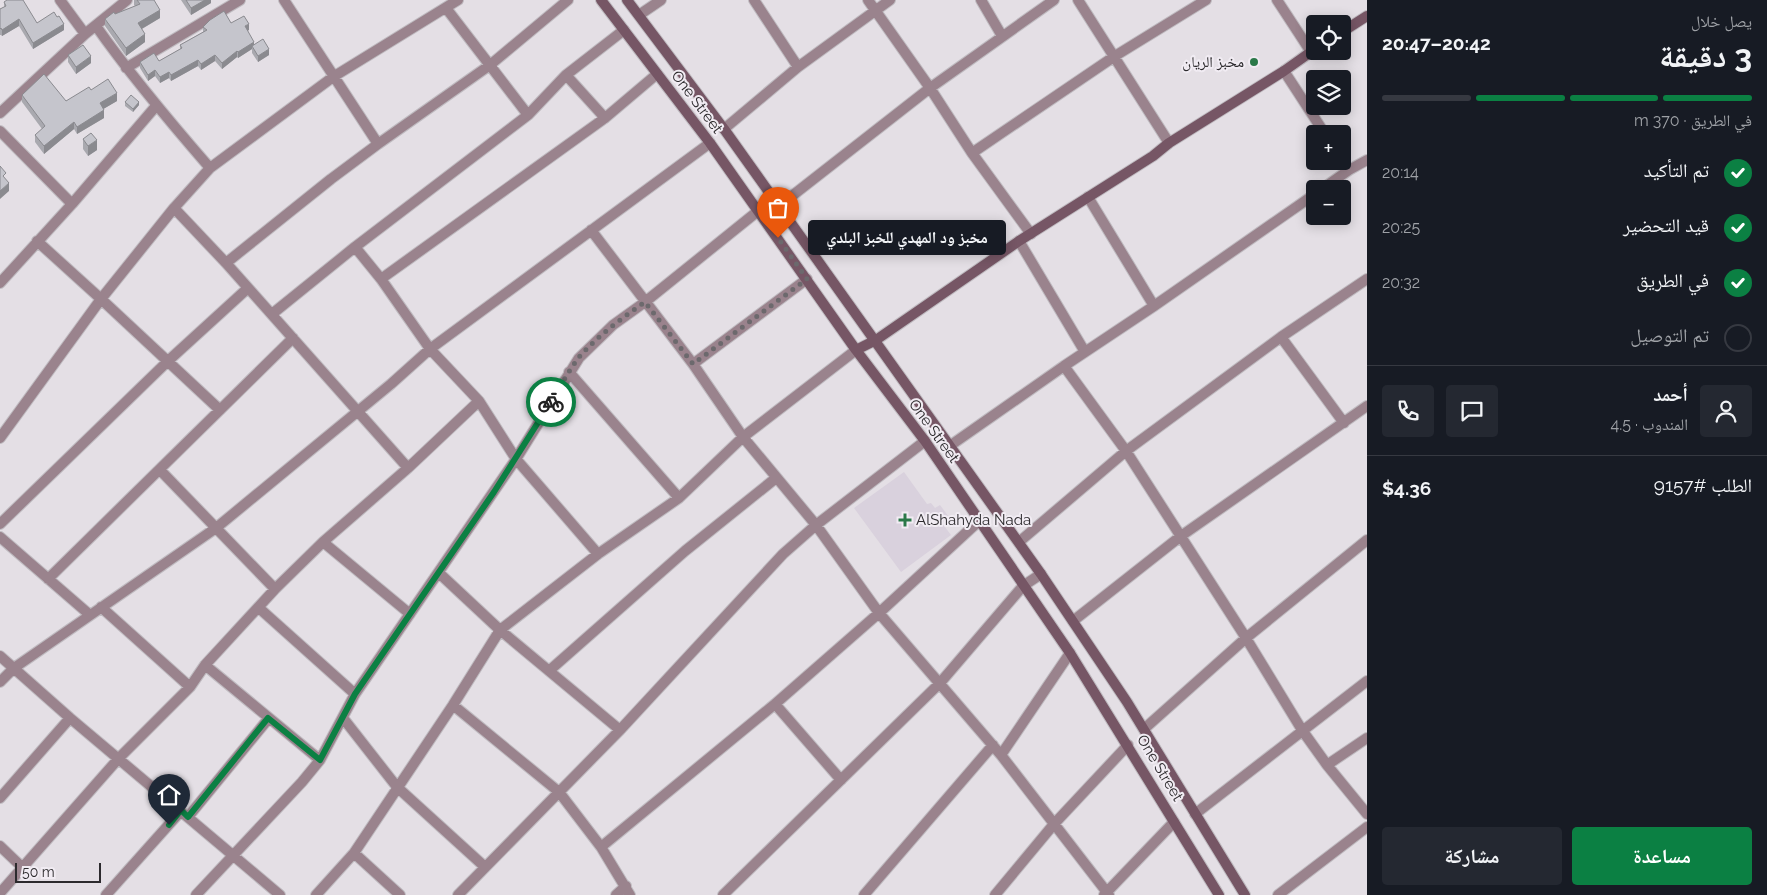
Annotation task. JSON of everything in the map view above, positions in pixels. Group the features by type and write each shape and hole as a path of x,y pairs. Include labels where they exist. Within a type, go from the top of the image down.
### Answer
{"street":[{"path":"60,0 85,34"},
{"path":"0,113 85,34 128,0"},
{"path":"126,68 240,0"},
{"path":"284,0 378,144"},
{"path":"0,438 101,299 174,208 210,168 333,76 458,0"},
{"path":"226,263 331,179 490,65 568,0"},
{"name":"One Street","path":"601,0 710,143 856,350 980,520 1070,653 1220,895"},
{"name":"One Street","path":"627,0 780,206 1019,542 1144,729 1244,895"},
{"path":"639,15 661,0"},
{"path":"754,0 798,67"},
{"path":"868,0 930,88 972,153 1031,234"},
{"path":"724,129 798,67 890,0"},
{"path":"981,0 1002,36"},
{"path":"780,206 930,88 1054,0"},
{"path":"1078,0 1169,143"},
{"path":"972,153 1115,56 1206,0"},
{"path":"1277,0 1306,41"},
{"path":"446,8 528,115"},
{"path":"1351,26 1367,16"},
{"path":"96,26 156,106 210,168"},
{"path":"272,314 355,247 528,115 566,75 624,30"},
{"path":"316,895 354,853 453,705 500,630 598,554 679,498 743,438 856,350 876,340 1019,241 1306,56"},
{"path":"1284,71 1320,125"},
{"path":"380,279 605,118 657,74"},
{"path":"566,75 605,118"},
{"path":"0,282 72,204 156,106"},
{"path":"0,131 72,204"},
{"path":"0,682 14,668 216,528 391,384 430,349 710,143"},
{"path":"1351,169 1365,165"},
{"path":"1335,180 1349,170"},
{"path":"1088,197 1154,306"},
{"path":"951,445 1306,200"},
{"path":"174,208 272,314 408,468"},
{"path":"196,895 302,782 320,760 355,694 440,573 516,459 579,358 613,325 645,302 758,211"},
{"path":"591,230 693,364 743,438 816,525 879,613 1001,755 1106,894 1174,822"},
{"path":"1019,241 1086,352"},
{"path":"37,242 220,410"},
{"path":"355,247 430,349 479,401 516,459 598,554"},
{"path":"693,364 807,279"},
{"path":"1019,542 1126,451 1281,338 1367,279"},
{"path":"0,524 168,361 248,288"},
{"path":"48,580 293,338"},
{"path":"1281,338 1344,423"},
{"path":"1064,366 1126,451 1246,638 1302,730 1367,814"},
{"path":"569,372 679,498"},
{"path":"0,893 120,758 190,687 205,665 275,589 323,542 408,468 479,401"},
{"path":"1073,621 1180,536 1367,406"},
{"path":"458,895 620,730 783,554 816,525 924,441"},
{"path":"160,470 275,589"},
{"path":"550,670 685,551 776,478"},
{"path":"601,847 775,704 879,613 980,520"},
{"path":"0,536 90,615"},
{"path":"1144,729 1246,638 1367,540"},
{"path":"323,542 410,614"},
{"path":"440,573 500,630 620,730"},
{"path":"723,895 940,683 1023,586 1041,574"},
{"path":"101,607 190,687"},
{"path":"259,608 355,694"},
{"path":"1001,755 1070,653"},
{"path":"0,656 70,718 120,758 280,895"},
{"path":"205,665 320,760"},
{"path":"1195,814 1367,681"},
{"path":"775,704 841,780"},
{"path":"453,705 559,792 601,847 628,891 616,895"},
{"path":"0,798 70,718"},
{"path":"106,895 185,814 268,718"},
{"path":"343,718 397,787 485,867"},
{"path":"1328,765 1367,738"},
{"path":"864,895 993,745"},
{"path":"995,895 1054,824 1128,745"},
{"path":"1278,895 1367,827"},
{"path":"0,846 23,868"},
{"path":"354,853 400,895"}],"shaded area":[{"name":"AlShahyda Nada","path":"904,472 927,504 931,503 935,508 940,505 949,517 942,523 951,535 901,572 854,508"}],"building":[{"path":"7,0 23,0 37,23 54,12 64,24 33,43 19,19 2,30 0,29 0,9 6,6 4,2"},
{"path":"137,0 154,0 160,10 138,23 145,34 126,48 105,19 114,12 115,14 140,4"},
{"path":"186,0 205,0 191,8"},
{"path":"224,11 231,23 244,16 249,24 245,26 254,42 237,51 222,63 215,55 201,64 198,60 171,75 169,72 160,77 155,70 148,75 140,62 154,53 159,61 182,48 180,45 207,30 203,27"},
{"path":"263,39 269,49 258,56 252,46"},
{"path":"83,45 91,56 76,67 68,55"},
{"path":"44,74 66,101 89,87 91,90 108,79 117,93 100,103 104,110 77,127 74,122 44,146 35,135 45,126 22,95"},
{"path":"131,95 139,102 133,109 125,102"},
{"path":"91,133 97,140 88,146 83,139"},
{"path":"0,166 6,173 3,176 9,183 0,191"}],"way so far":[{"path":"551,402 569,372 593,343 613,325 645,302 693,364 807,279 778,238"}],"place":[{"name":"مخبز الريان","path":"1254,62"},
{"name":"مخبز ود المهدي للخبز البلدي","path":"778,238"},
{"name":"AlShahyda Nada","path":"905,520"}],"route":[{"path":"169,825 181,810 188,817 268,718 320,760 355,694 440,573 516,459 551,402"}]}
